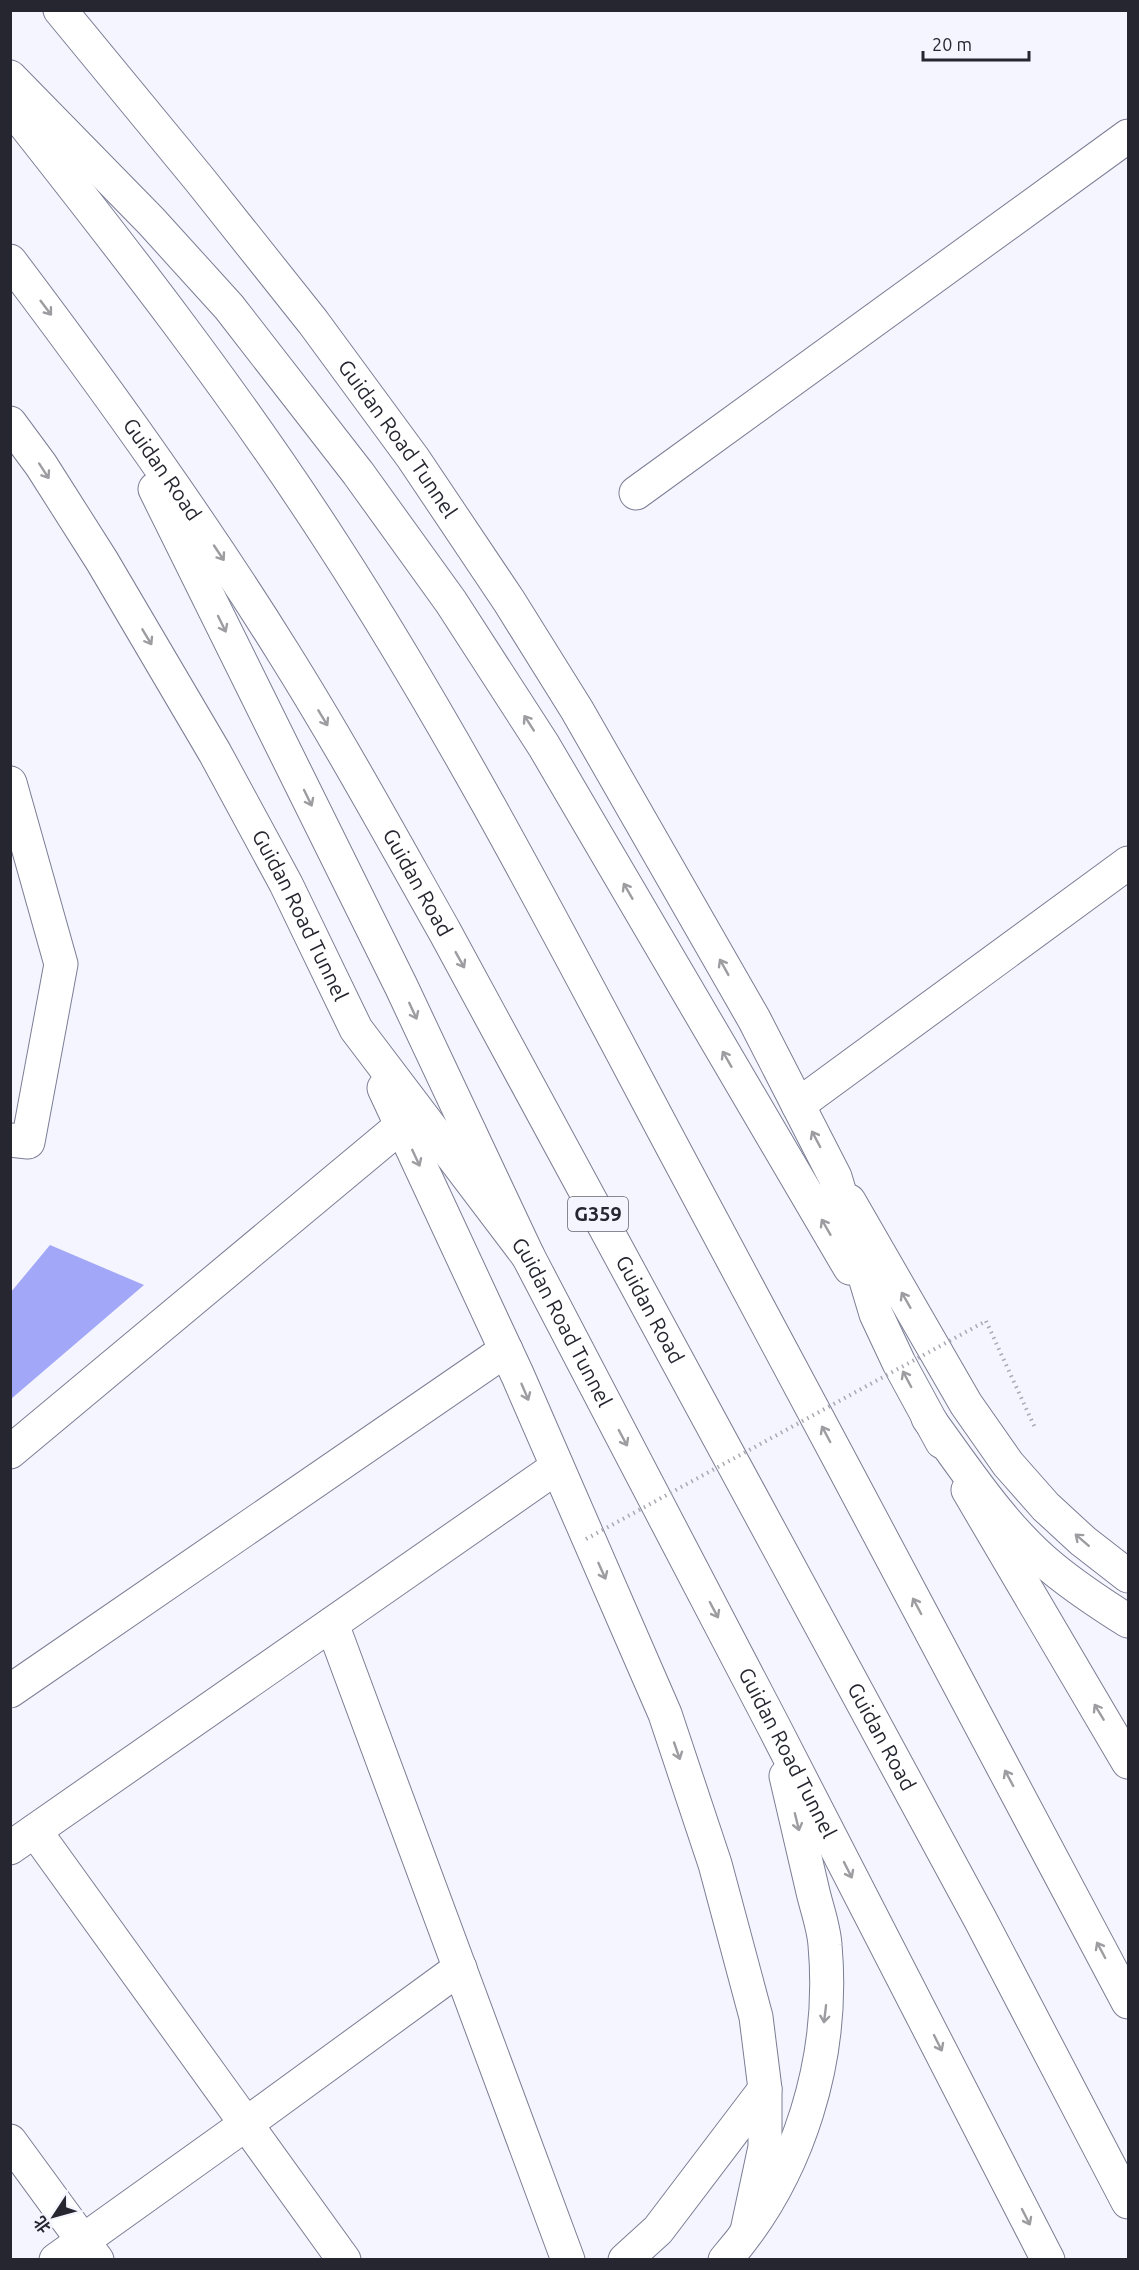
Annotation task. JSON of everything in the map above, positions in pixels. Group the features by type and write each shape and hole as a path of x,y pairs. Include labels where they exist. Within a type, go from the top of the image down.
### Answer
{"main road":[{"name":"Guidan Road Tunnel","path":"60,10 314,322 426,477 578,710 754,1019 835,1176 876,1314 899,1363 1004,1553 1128,1762"},
{"path":"10,77 151,221 229,308 358,473 451,602 544,746 876,1314"},
{"path":"10,106 202,354 274,455 336,549 425,694 530,880 1128,2001"},
{"path":"636,493 1128,136"},
{"name":"Guidan Road","path":"10,261 103,383 221,556 284,653 356,773 981,1919 1128,2202"},
{"path":"103,383 401,986 528,1256"},
{"name":"Guidan Road Tunnel","path":"10,423 41,465 102,561 215,753 286,884 356,1029 528,1256 1048,2259"},
{"path":"10,783 61,963 28,1142 10,1140"},
{"path":"798,1105 1128,863"},
{"path":"356,1029 506,1350 664,1714 712,1854 756,2017 765,2089 765,2147 747,2231"},
{"path":"10,1452 401,1126"},
{"path":"835,1176 966,1404 1008,1464 1046,1507 1083,1541 1128,1576"},
{"path":"10,1691 506,1350"},
{"path":"928,1418 989,1500 1020,1537 1049,1565 1128,1621"},
{"path":"344,2259 246,2124 22,1839 557,1467"},
{"path":"332,1624 568,2259"},
{"path":"725,2259 747,2231 787,2167 813,2097 827,2006 825,1944 773,1725"},
{"path":"56,2259 90,2250 246,2124 460,1968"},
{"path":"625,2259 658,2230 765,2089"},
{"path":"10,2141 90,2250"}],"path":[{"path":"586,1539 986,1321 1036,1430"}],"water":[{"path":"50,1245 144,1285 11,1399 11,1292"}]}
